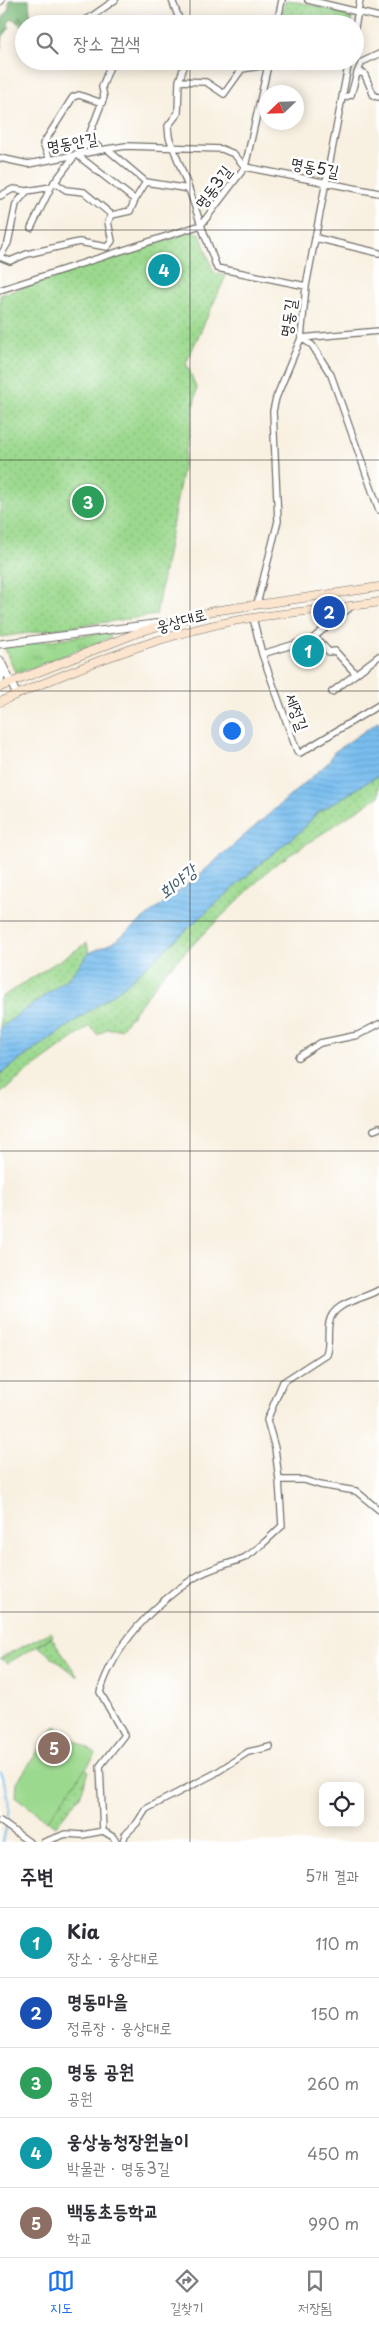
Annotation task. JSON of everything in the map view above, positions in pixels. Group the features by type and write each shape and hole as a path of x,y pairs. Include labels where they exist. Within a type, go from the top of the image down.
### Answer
{"main road":[{"name":"웅상대로","path":"0,687 137,632 171,622 213,611 379,587"},
{"name":"웅상대로","path":"0,702 118,654 174,635 253,618 379,602"}],"street":[{"path":"94,15 115,0"},
{"path":"172,0 178,15"},
{"path":"279,15 282,0"},
{"path":"308,0 379,17"},
{"path":"357,15 360,0"},
{"path":"364,61 379,54"},
{"path":"109,70 102,87 104,98 88,138 104,150 126,146 226,150 234,154 245,167"},
{"path":"0,290 201,225 169,137 168,126 178,113 180,81 183,70"},
{"path":"180,81 206,82 224,94 241,70"},
{"name":"명동3길","path":"266,70 245,167 201,225 217,268 306,286"},
{"name":"명동길","path":"257,604 278,521 273,411 276,398 301,338 306,286 347,70"},
{"path":"342,98 351,95 358,70"},
{"path":"357,73 364,74 374,96 379,97"},
{"path":"50,159 43,144 73,97 79,94 102,103"},
{"name":"명동안길","path":"0,158 28,164 104,150 146,182"},
{"path":"31,228 53,185 76,154 135,200"},
{"name":"명동5길","path":"245,167 379,193"},
{"path":"107,248 112,240 108,222 112,215 130,211 146,182 189,189"},
{"path":"0,196 13,189 27,191 53,185 66,190 84,192 112,215"},
{"path":"27,191 16,204 8,243 0,257 10,261 27,254 79,242 107,248"},
{"path":"316,238 379,253"},
{"path":"107,248 110,255"},
{"path":"301,338 379,331"},
{"path":"301,338 312,345 331,375 379,510"},
{"path":"262,654 302,644 315,637 352,606"},
{"name":"세정길","path":"253,618 262,654 297,751 300,753 379,705"},
{"path":"0,644 171,622"},
{"path":"315,637 329,652 335,651 356,674"},
{"path":"332,692 379,656"},
{"path":"0,660 17,695"},
{"path":"0,660 2,668 0,681"},
{"path":"298,1057 320,1043 358,1035 379,1024"},
{"path":"103,1831 100,1766 124,1735 100,1692 105,1676 138,1624 194,1578 215,1567 245,1557 282,1526 280,1480 275,1448 267,1420 283,1382 326,1354 329,1346 328,1326 335,1310 379,1290"},
{"path":"280,1480 304,1480 320,1485 356,1491 379,1510"},
{"path":"123,1842 125,1835 137,1823 146,1809 214,1774 248,1752 270,1747"},
{"path":"0,1821 29,1842"},
{"path":"44,1842 66,1834 82,1835 103,1831 113,1837 116,1842"}],"green space":[{"path":"9,0 29,0 30,12 32,15 15,15 15,21 13,19 9,21 10,28 3,36 0,51 0,24 9,8"},
{"path":"289,0 349,15 282,15 285,2"},
{"path":"194,231 200,234 214,273 226,276 186,363 197,389 156,615 0,637 0,295"},
{"path":"108,632 111,634 110,638 16,674 4,647"},
{"path":"379,775 379,796 273,866 166,971 121,1029 107,1029 98,1035 90,1026 0,1094 0,1074 122,988 260,864 302,830 316,814"},
{"path":"87,943 89,953 70,977 0,1028 0,998"},
{"path":"51,1632 53,1636 8,1663 0,1658"},
{"path":"52,1638 78,1677 38,1646"},
{"path":"55,1726 96,1754 47,1821 16,1797 17,1782"},
{"path":"85,1768 89,1771 80,1796 55,1827 47,1821"}],"water":[{"path":"379,721 379,775 316,814 302,830 260,864 122,988 0,1074 0,1028 70,977 89,953 114,942 199,875 329,762 334,752"}],"waterway":[{"path":"0,1772 7,1790 9,1807 3,1842"}],"place":[{"name":"웅상농청장원놀이","path":"164,270"},
{"name":"명동 공원","path":"88,502"},
{"name":"명동마을","path":"329,612"},
{"name":"Kia","path":"308,651"},
{"name":"백동초등학교","path":"54,1748"}],"water label":[{"name":"회야강","path":"178,882"}]}
